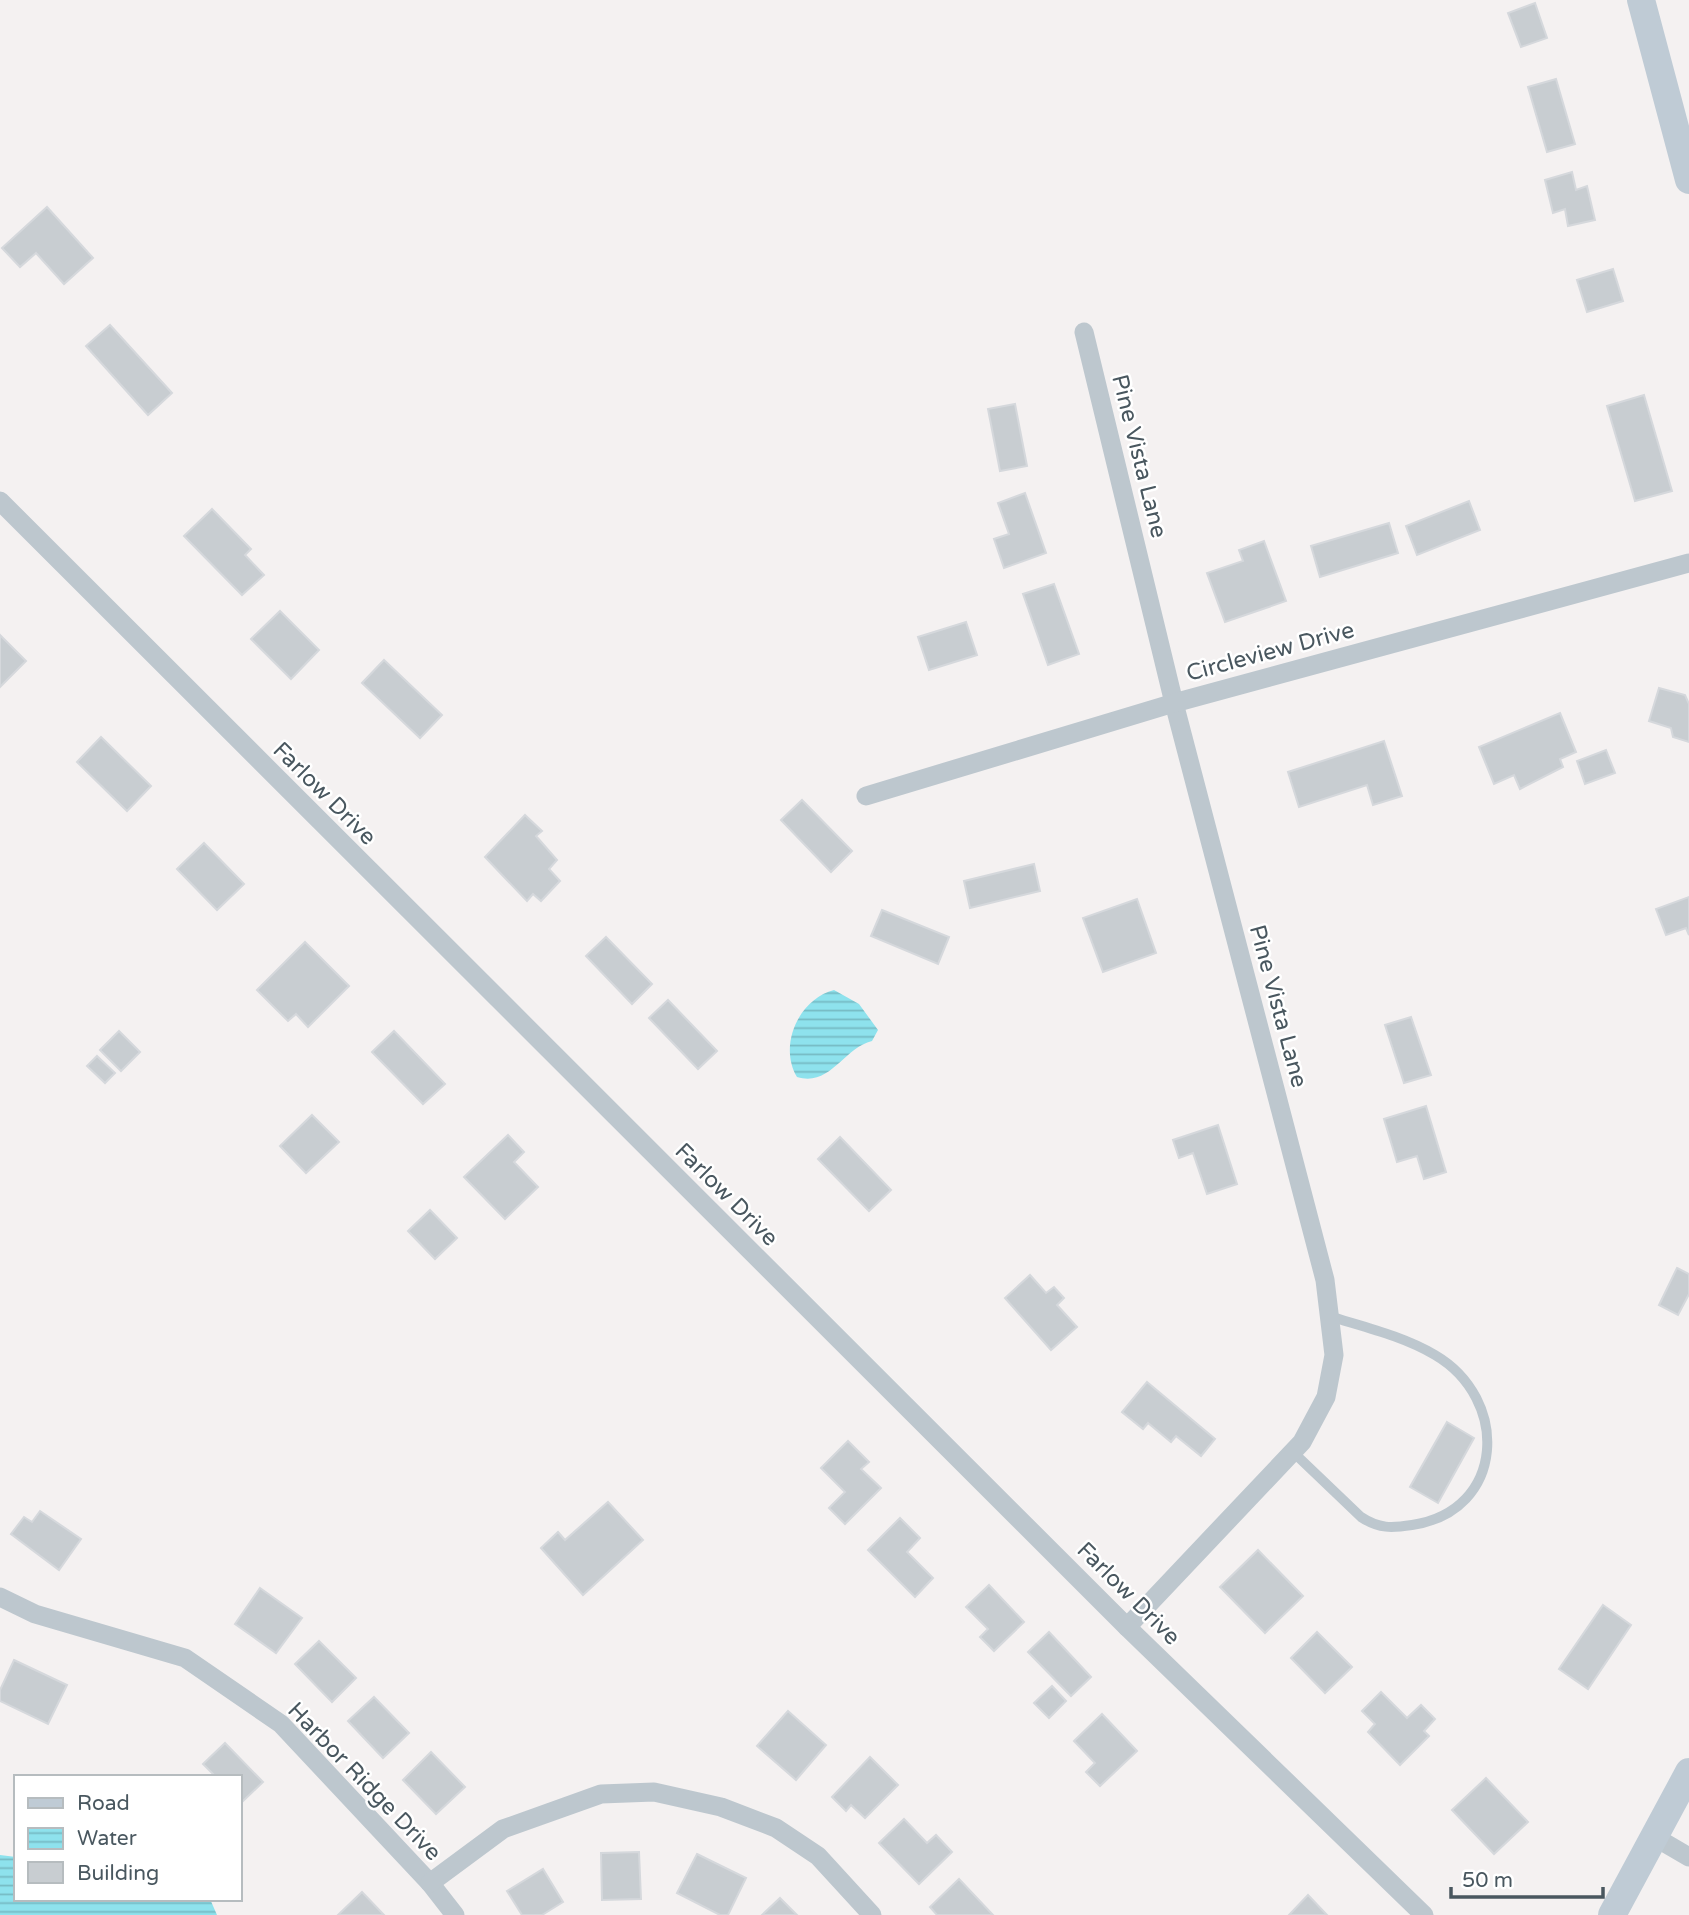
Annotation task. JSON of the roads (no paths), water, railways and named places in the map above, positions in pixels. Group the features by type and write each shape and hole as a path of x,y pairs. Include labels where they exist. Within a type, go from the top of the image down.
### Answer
{"street":[{"path":"1642,0 1689,180"},
{"name":"Pine Vista Lane","path":"1084,332 1174,703 1325,1280 1334,1355 1326,1397 1302,1442 1127,1627"},
{"name":"Farlow Drive","path":"0,501 1127,1627 1424,1915"},
{"name":"Circleview Drive","path":"866,796 1174,703 1689,563"},
{"name":"Harbor Ridge Drive","path":"0,1597 36,1614 185,1658 281,1724 430,1883 455,1915"},
{"path":"1612,1915 1689,1772"},
{"path":"430,1883 503,1829 601,1794 654,1792 721,1807 776,1828 818,1856 872,1915"},
{"path":"1653,1836 1689,1857"}],"lane":[{"path":"1293,1452 1362,1517 1374,1526 1386,1528 1431,1522 1453,1510 1482,1476 1489,1453 1488,1426 1478,1401 1453,1369 1436,1355 1394,1336 1329,1315"}],"water":[{"path":"834,990 859,1004 878,1030 872,1041 853,1051 828,1072 809,1079 797,1077 790,1051 795,1025 811,1003"},
{"path":"0,1855 14,1857 14,1901 211,1901 217,1915 0,1915"}]}
